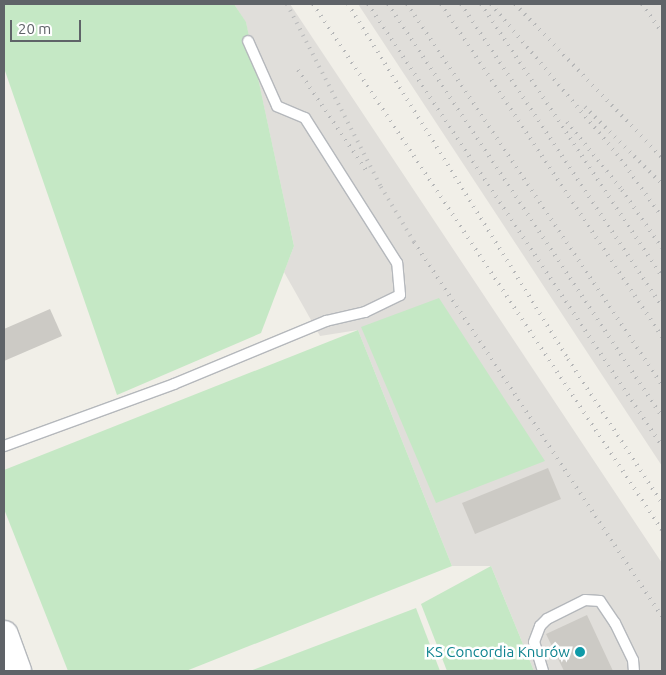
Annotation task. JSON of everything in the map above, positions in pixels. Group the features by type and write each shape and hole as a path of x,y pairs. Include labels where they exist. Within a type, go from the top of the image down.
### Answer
{"main road":[{"path":"4,635 17,671"}],"lane":[{"path":"4,446 174,384 326,321 365,312 400,295 397,263 305,118 277,106 248,41"},
{"path":"543,671 534,642 540,626 547,618 585,600 600,601 615,623 633,660 634,671"}],"shaded area":[{"path":"234,4 290,4 662,563 662,671 534,671 491,566 452,566 358,330 320,336 284,272 294,246 246,23"},
{"path":"358,4 662,4 662,466"}],"green space":[{"path":"4,4 234,4 246,22 294,246 261,333 117,395 4,68"},
{"path":"439,298 545,461 436,503 361,327"},
{"path":"358,330 452,566 186,671 68,671 4,509 4,470"},
{"path":"491,566 534,671 447,671 421,604"},
{"path":"416,608 440,671 250,671"}],"building":[{"path":"50,309 62,336 4,361 4,329"},
{"path":"548,468 561,499 475,534 462,503"},
{"name":"KS Concordia Knurów","path":"587,615 613,671 564,671 546,634"}],"railway":[{"path":"287,4 381,187 414,242 662,616"},
{"path":"313,4 662,530"},
{"path":"348,4 568,359 662,503"},
{"path":"368,4 662,446"},
{"path":"388,4 662,416"},
{"path":"407,4 662,385"},
{"path":"441,4 662,337"},
{"path":"461,4 662,306"},
{"path":"481,4 662,276"},
{"path":"491,4 617,154 662,217"},
{"path":"515,4 662,158"},
{"path":"642,4 662,33"},
{"path":"298,70 368,173"},
{"path":"585,107 662,184"},
{"path":"567,122 622,190 662,248"}],"place":[{"name":"KS Concordia Knurów","path":"580,652"}]}
